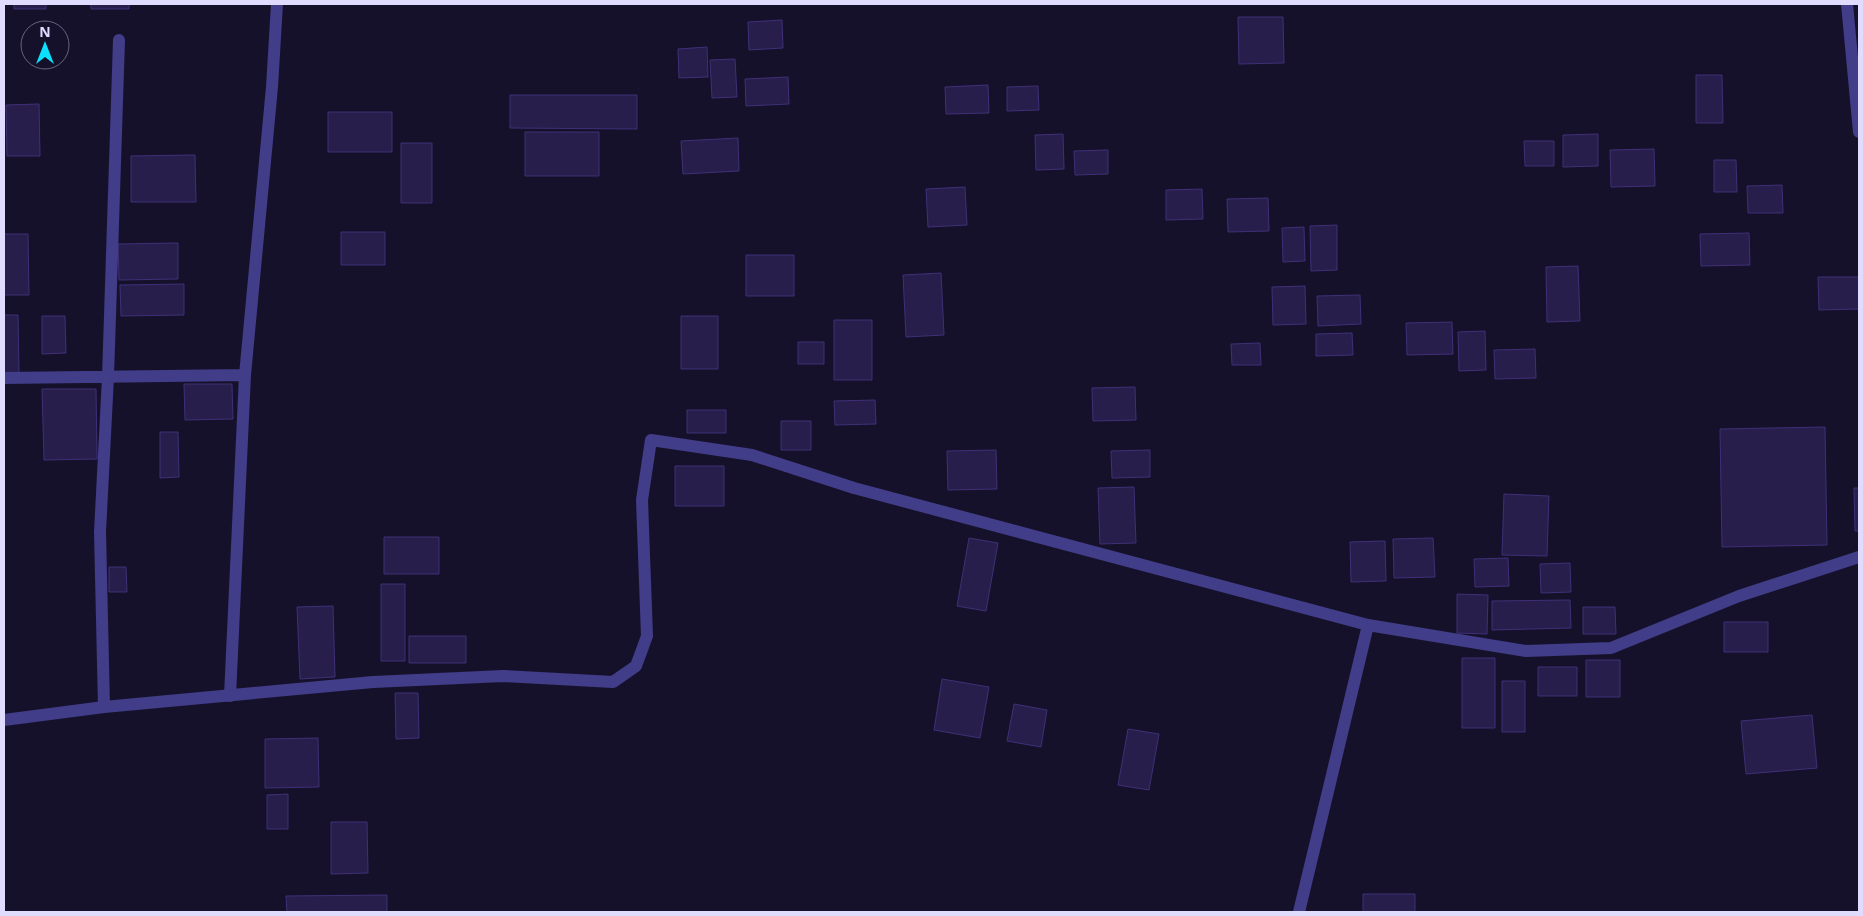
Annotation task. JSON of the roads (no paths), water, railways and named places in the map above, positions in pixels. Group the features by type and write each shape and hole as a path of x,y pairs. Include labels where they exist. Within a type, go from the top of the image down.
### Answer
{"street":[{"path":"230,696 245,375 278,4"},
{"path":"1847,4 1859,132"},
{"path":"104,707 100,532 108,377 118,40"},
{"path":"4,378 245,375"},
{"path":"4,720 104,707 372,682 503,676 613,682 636,666 647,636 642,500 651,440 752,455 854,488 1368,625 1526,651 1611,648 1739,596 1859,557"},
{"path":"1299,912 1368,625"}]}
